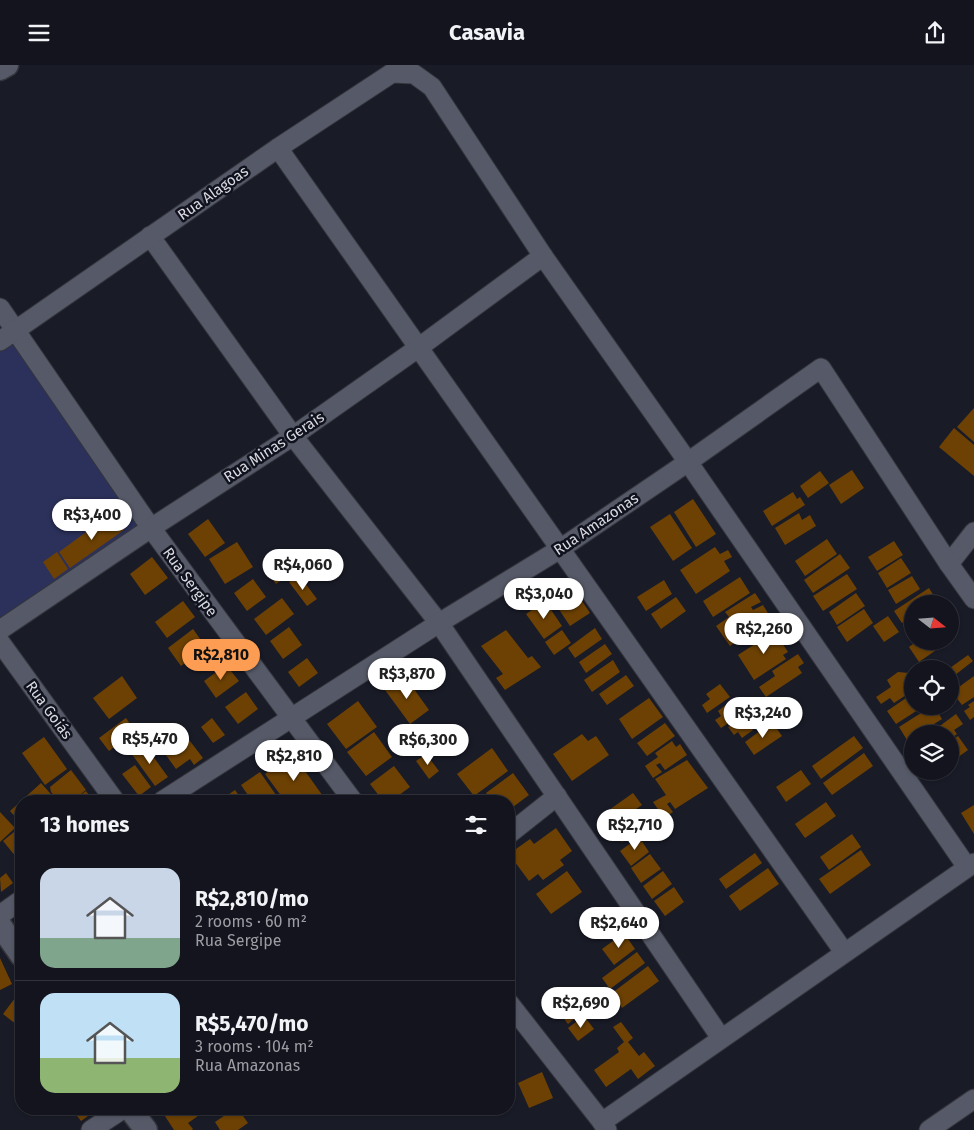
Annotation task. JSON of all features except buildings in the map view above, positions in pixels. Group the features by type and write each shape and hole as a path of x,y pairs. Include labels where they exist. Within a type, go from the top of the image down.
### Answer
{"street":[{"path":"0,69 7,65"},
{"name":"Rua Alagoas","path":"8,336 278,148 392,73 414,74 432,87 542,256"},
{"path":"278,148 844,952"},
{"path":"150,236 293,436 439,623 722,1039"},
{"path":"515,1011 604,1126 844,952 971,865 542,256"},
{"name":"Rua Minas Gerais","path":"0,630 151,528 293,436 418,348 542,256"},
{"name":"Rua Sergipe","path":"0,309 8,336 348,795"},
{"name":"Rua Amazonas","path":"171,795 439,623 560,549 821,368 949,564"},
{"path":"974,532 949,564 974,599"},
{"name":"Rua Goiás","path":"0,642 111,795"},
{"path":"515,829 556,796"},
{"path":"0,915 15,904"},
{"path":"0,925 15,946"},
{"path":"929,1130 974,1099"},
{"path":"91,1130 114,1115"},
{"path":"135,1115 146,1130"}],"shaded area":[{"path":"13,337 141,526 0,624 0,346"}]}
